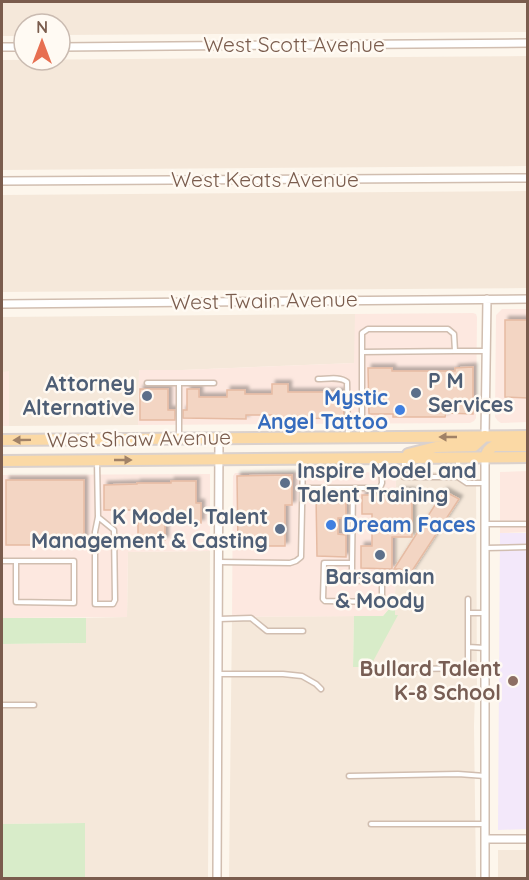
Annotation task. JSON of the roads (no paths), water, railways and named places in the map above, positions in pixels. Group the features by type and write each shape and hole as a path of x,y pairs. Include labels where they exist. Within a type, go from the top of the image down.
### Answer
{"main road":[{"path":"400,458 436,447 474,446 485,436"},
{"name":"West Shaw Avenue","path":"2,440 528,436"},
{"path":"485,457 489,448 494,446 528,446"},
{"name":"West Shaw Avenue","path":"2,461 528,457"}],"street":[{"name":"West Scott Avenue","path":"72,47 528,43"},
{"name":"West Keats Avenue","path":"2,182 528,178"},
{"path":"485,436 487,299"},
{"name":"West Twain Avenue","path":"2,304 528,299"},
{"path":"217,879 219,438"},
{"path":"485,457 485,879"},
{"path":"485,839 528,839"}],"lane":[{"path":"362,437 362,333 368,329 448,329 454,334 455,351"},
{"path":"362,352 486,351"},
{"path":"318,379 345,379 347,382 348,437"},
{"path":"147,383 214,383"},
{"path":"179,383 179,439"},
{"path":"303,488 380,488 382,485 381,458"},
{"path":"400,458 404,477 458,477 467,483 485,483"},
{"path":"458,458 458,477"},
{"path":"218,562 291,563 300,557 303,459"},
{"path":"97,460 95,604 113,604 115,600 114,530 98,517"},
{"path":"352,488 352,563 352,581 382,580 382,597 379,602 324,601 324,563 352,563"},
{"path":"485,524 528,524"},
{"path":"485,548 528,547"},
{"path":"2,561 16,561 74,561 74,603 16,602 16,561"},
{"path":"468,599 468,663"},
{"path":"468,614 485,613"},
{"path":"218,619 251,618 267,631 303,631"},
{"path":"468,647 485,648"},
{"path":"409,669 485,668"},
{"path":"218,674 302,676 321,689"},
{"path":"2,705 34,705"},
{"path":"349,776 458,774 485,776"},
{"path":"371,824 485,824"}],"place":[{"name":"P M Services","path":"416,393"},
{"name":"Attorney Alternative","path":"147,396"},
{"name":"Mystic Angel Tattoo","path":"400,410"},
{"name":"Inspire Model and Talent Training","path":"285,483"},
{"name":"Dream Faces","path":"331,525"},
{"name":"K Model, Talent Management & Casting","path":"280,529"},
{"name":"Barsamian & Moody","path":"380,555"},
{"name":"Bullard Talent K-8 School","path":"513,681"}]}
